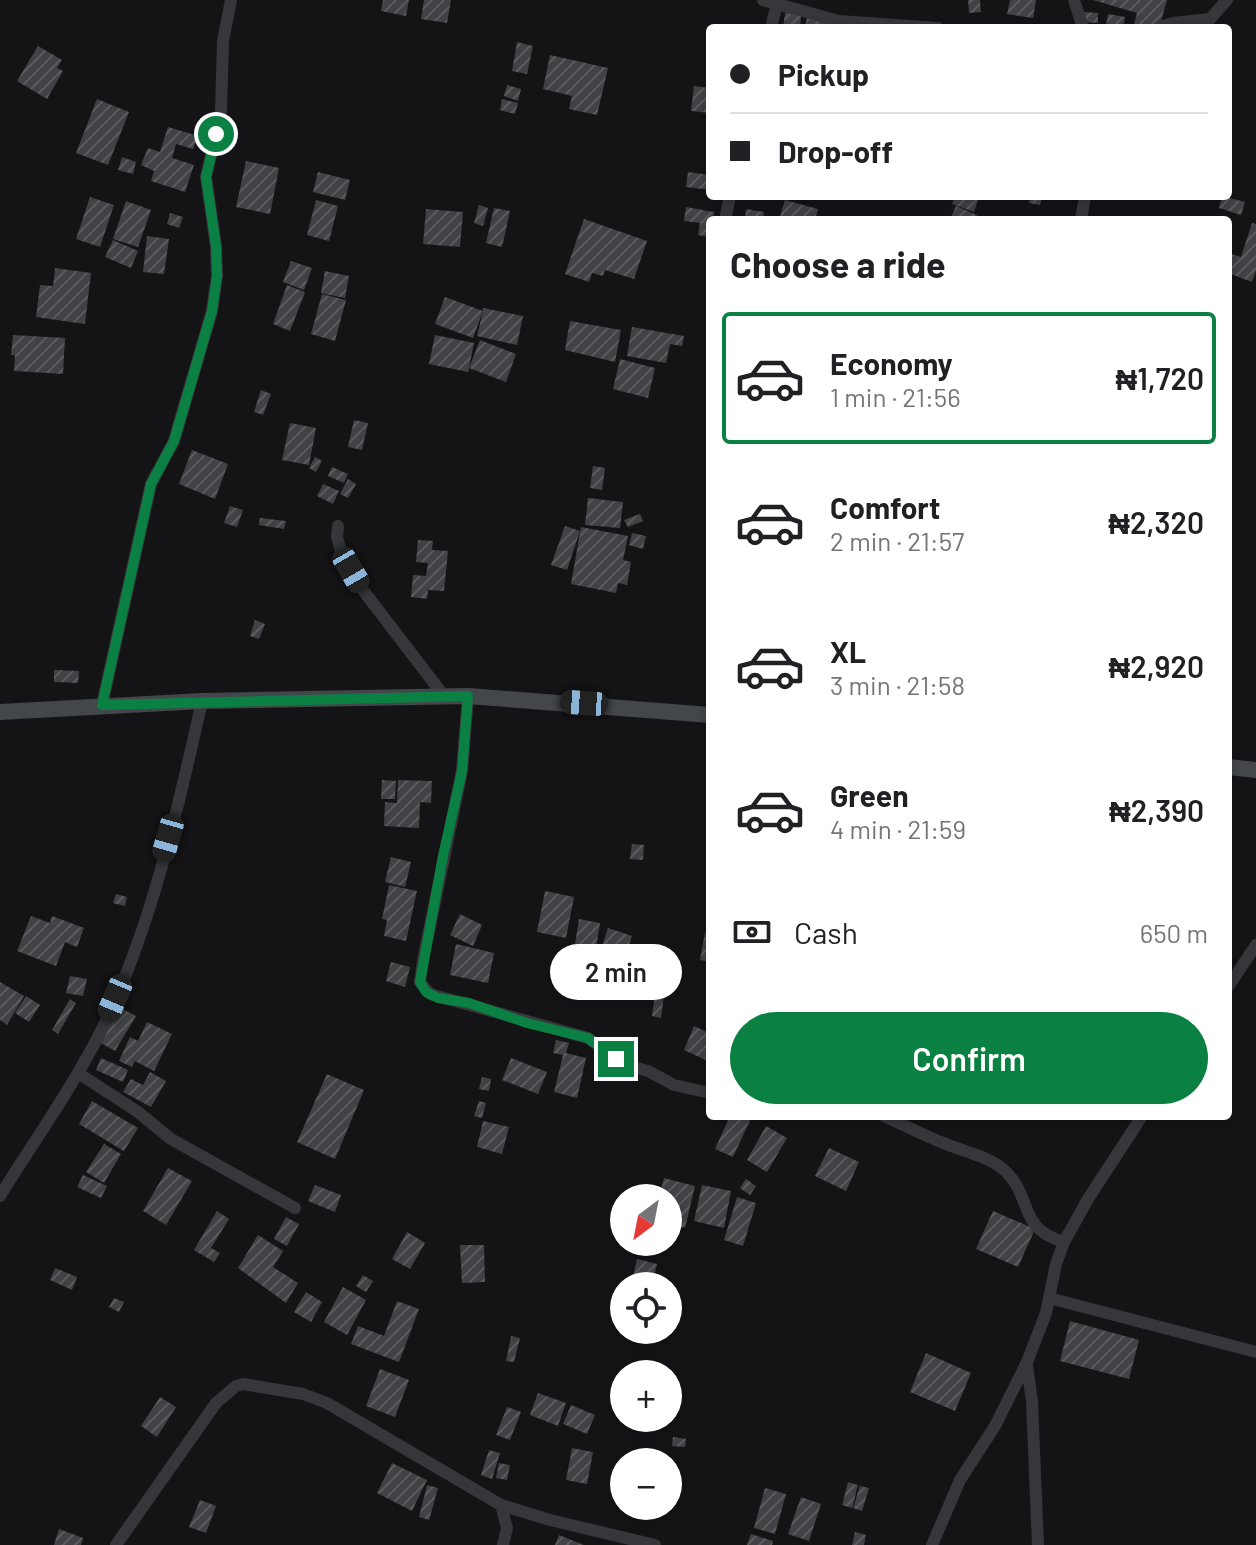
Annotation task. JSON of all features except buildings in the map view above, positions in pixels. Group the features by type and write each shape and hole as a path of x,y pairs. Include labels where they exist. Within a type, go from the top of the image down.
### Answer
{"street":[{"path":"102,705 151,484 174,441 212,311 217,276 216,246 206,177 221,112 223,41 231,0"},
{"path":"763,0 839,21 881,24"},
{"path":"1074,0 1082,24"},
{"path":"1170,24 1210,19 1227,0"},
{"path":"772,24 777,3"},
{"path":"338,526 337,537 342,555 359,585 444,696"},
{"path":"0,712 202,701 468,696 642,707 706,715"},
{"path":"468,696 462,771 423,960 420,982 423,988 438,998 469,1003 527,1023 588,1038 626,1065 648,1071 674,1085 706,1092"},
{"path":"0,1196 78,1073 102,1029 133,959 190,759 202,701"},
{"path":"1232,767 1256,770"},
{"path":"1232,981 1256,945"},
{"path":"78,1073 138,1112 171,1139 295,1208"},
{"path":"893,1120 983,1158 1003,1170 1016,1187 1037,1230 1064,1242"},
{"path":"932,1545 960,1480 995,1426 1027,1362 1064,1242 1139,1120"},
{"path":"1049,1298 1256,1352"},
{"path":"1027,1362 1032,1402 1038,1545"},
{"path":"116,1545 216,1403 243,1384 303,1394 327,1403 501,1505 525,1514 655,1545"},
{"path":"501,1505 507,1528 503,1545"},
{"path":"507,1528 525,1514"}],"route":[{"path":"216,134 206,177 216,246 217,276 212,311 185,410 174,441 151,484 102,705 468,696 462,771 420,982 426,992 438,998 469,1003 527,1023 588,1038 616,1059"}]}
